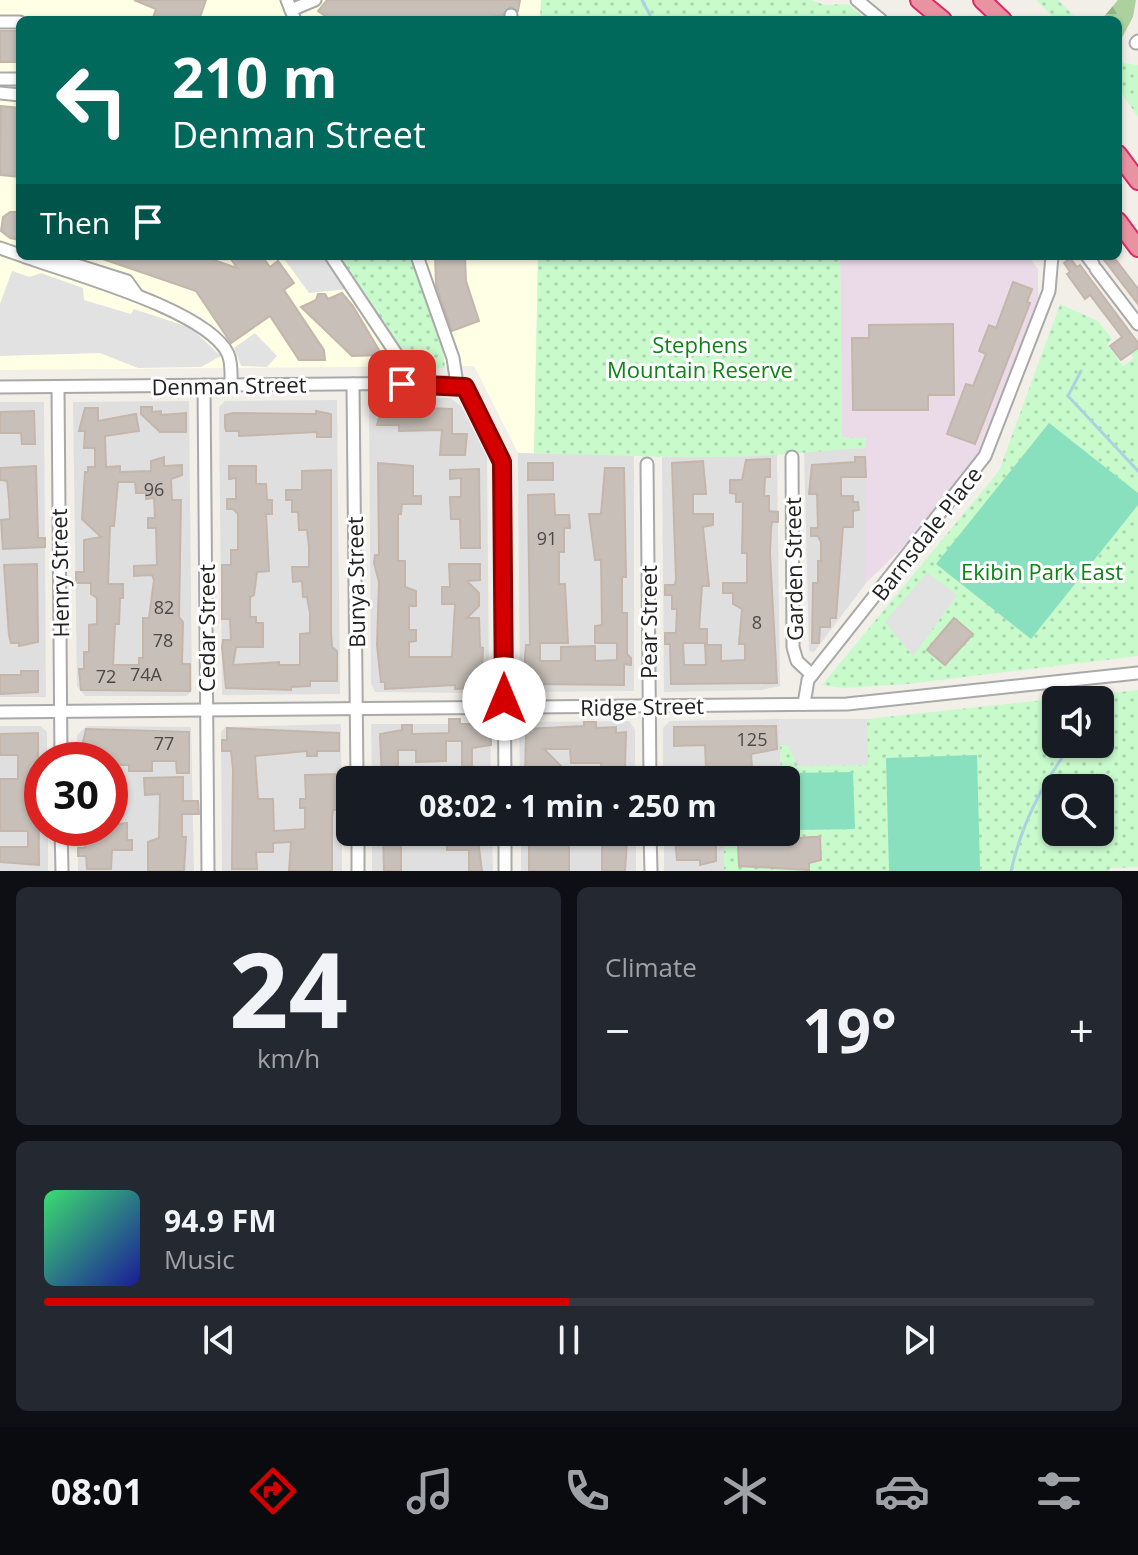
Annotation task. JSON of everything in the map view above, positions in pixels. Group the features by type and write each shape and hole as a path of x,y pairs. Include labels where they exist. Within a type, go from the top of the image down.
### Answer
{"highway":[{"path":"919,0 938,16"},
{"path":"982,0 999,16"},
{"path":"1122,159 1138,181"},
{"path":"1122,226 1138,248"}],"street":[{"path":"291,10 315,0"},
{"path":"857,0 877,16"},
{"path":"35,260 177,310 221,345 230,357 231,384"},
{"path":"61,260 127,281 137,296"},
{"path":"334,260 399,358 402,384"},
{"path":"418,260 453,358 457,384 468,389 475,401 502,462 505,766"},
{"name":"Barnsdale Place","path":"804,704 805,685 812,675 985,456 1049,291 1052,260"},
{"path":"1092,263 1138,324"},
{"name":"Bunya Street","path":"353,384 357,766"},
{"name":"Denman Street","path":"0,387 457,384"},
{"name":"Cedar Street","path":"204,385 208,871"},
{"name":"Henry Street","path":"58,387 61,742"},
{"name":"Garden Street","path":"792,457 793,647 797,661 812,675"},
{"name":"Pear Street","path":"647,464 650,766"},
{"name":"Ridge Street","path":"0,712 895,701 1138,673"},
{"path":"61,846 62,871"},
{"path":"358,846 358,871"},
{"path":"505,846 505,871"},
{"path":"650,846 651,871"}],"shaded area":[{"path":"0,0 541,0 540,16 16,16 16,260 538,260 534,453 518,453 474,366 0,370"},
{"path":"285,260 329,260 348,289 309,293"},
{"path":"840,260 1031,260 1038,269 1038,298 981,449 905,545 866,583 866,438 842,438"},
{"path":"12,271 30,277 41,273 83,288 84,300 131,314 134,309 191,328 221,356 201,367 138,368 100,353 0,356 0,304"},
{"path":"255,333 277,356 267,367 241,366 234,348"},
{"path":"450,398 461,406 487,457 489,683 479,693 375,692 371,683 369,405 375,399"},
{"path":"337,400 340,694 222,695 219,407 225,401"},
{"path":"189,401 192,691 186,696 85,696 77,686 73,402"},
{"path":"0,402 44,402 46,697 0,697"},
{"path":"866,448 866,583 814,652 809,651 804,450"},
{"path":"518,453 634,455 634,691 520,692"},
{"path":"777,455 780,686 761,690 664,692 662,457"},
{"path":"927,573 957,595 913,656 885,622"},
{"path":"779,719 781,766 663,766 663,728 670,721"},
{"path":"779,719 867,719 868,765 798,766 788,745 780,745"},
{"path":"629,721 635,730 635,766 520,766 519,730 526,722"},
{"path":"341,724 341,766 336,766 336,846 342,846 342,871 222,871 221,732 225,727"},
{"path":"371,724 490,724 491,766 372,766"},
{"path":"0,726 40,726 47,732 47,742 24,742 24,846 48,846 48,871 0,871"},
{"path":"87,726 191,727 194,871 78,871 78,846 128,846 128,742 77,742 77,735"},
{"path":"372,846 492,846 493,871 372,871"},
{"path":"521,846 636,846 636,871 521,871"},
{"path":"664,846 724,846 724,871 664,871"}],"green space":[{"path":"541,0 811,0 825,5 848,4 862,16 540,16"},
{"path":"1036,0 1058,0 1074,16 1052,16"},
{"path":"1118,0 1136,0 1133,17 1122,38 1122,16 1104,16"},
{"path":"1122,61 1138,65 1138,117 1122,94"},
{"path":"341,260 412,260 443,348 445,368 406,368 404,357"},
{"name":"Stephens Mountain Reserve","path":"538,260 840,260 842,437 866,438 866,448 714,457 534,453"},
{"name":"Ekibin Park East","path":"1060,304 1098,321 1112,339 1107,344 1123,366 1134,358 1131,354 1138,348 1138,656 907,684 844,688 822,685 999,471"},
{"path":"1049,423 1138,493 1138,505 1031,639 936,564"},
{"path":"1138,690 1138,867 1110,868 1110,871 724,871 724,846 800,846 800,766 781,766 779,719 867,719 1042,700 1042,758 1114,758 1114,693"},
{"path":"977,755 980,871 889,871 886,758"},
{"path":"853,772 855,829 800,830 800,773"}],"building":[{"path":"134,0 206,0 200,16 153,16 156,9"},
{"path":"327,0 520,0 518,11 510,7 498,16 325,16 318,11"},
{"path":"0,31 16,31 16,62 0,62"},
{"path":"1,106 16,108 16,177 0,175"},
{"path":"16,212 16,239 1,231 3,217"},
{"path":"106,260 214,260 237,268 232,260 265,260 270,267 278,261 294,283 284,290 324,350 325,360 299,360 270,316 231,343 196,291"},
{"path":"435,260 465,260 466,281 479,321 452,331 436,285"},
{"path":"1072,260 1077,267 1080,265 1138,343 1138,348 1121,360 1110,346 1122,337 1090,295 1085,299 1067,274 1070,272 1064,263"},
{"path":"1104,260 1116,260 1138,289 1138,304"},
{"path":"1013,282 1032,289 1027,302 1030,303 975,444 947,434 966,384 973,386 986,354 979,351 989,325 996,328"},
{"path":"342,293 382,355 352,356 301,307 316,300 318,294 325,294 328,299"},
{"path":"953,324 954,395 928,395 928,410 853,410 852,338 869,338 869,325"},
{"path":"384,402 393,402 396,407 452,409 452,434 467,434 465,455 440,455 442,430 399,431 399,425 377,425"},
{"path":"141,407 152,407 152,412 161,411 161,415 186,413 186,432 160,432 141,414"},
{"path":"85,408 98,408 98,421 136,414 139,431 105,436 106,467 120,466 120,472 151,471 151,461 164,457 164,466 182,465 182,475 171,479 172,500 181,500 179,617 183,622 182,664 190,664 190,691 81,690 79,669 84,669 84,652 89,652 89,625 97,624 97,598 91,594 91,583 76,583 76,572 84,572 84,540 101,537 82,519 85,472 88,472 88,467 95,467 95,448 84,448 85,431 79,431","holes":["118,482 135,482 136,493 146,493 146,499 154,498 155,518 148,518 148,528 156,528 157,565 134,566 134,576 152,575 154,580 149,618 143,618 143,658 139,658 139,665 113,665 115,624 119,624 123,584 108,584 110,526 114,526"]},
{"path":"34,411 35,444 22,444 21,433 0,433 0,412"},
{"path":"316,411 331,414 331,437 317,437 317,432 239,436 239,431 226,431 225,427 225,415 233,413 316,414"},
{"path":"855,457 865,457 866,477 841,477 841,496 853,496 859,510 853,511 853,527 843,527 836,618 830,618 830,627 820,627 819,643 812,643 813,583 818,583 821,542 818,536 811,536 811,528 818,528 817,494 809,494 812,465 855,462"},
{"path":"770,459 770,477 765,477 764,496 769,496 769,511 778,512 778,522 772,522 770,554 777,683 671,684 670,644 665,644 665,633 676,633 677,609 672,609 672,595 665,595 665,585 675,585 676,579 672,463 703,461 706,494 693,494 693,514 713,514 713,525 703,527 709,586 702,586 699,629 707,629 707,643 683,643 684,665 706,665 705,645 721,645 721,661 745,660 745,644 739,644 742,609 733,604 733,593 723,593 723,583 747,583 747,553 742,553 743,502 736,502 736,494 730,493 730,480 742,480 746,460"},
{"path":"378,463 413,466 413,496 421,496 421,504 402,504 401,514 398,514 398,561 405,561 405,587 416,591 416,606 409,606 409,630 416,630 416,641 409,642 409,657 452,657 455,604 442,604 442,587 450,587 449,564 480,564 480,580 467,581 479,593 479,606 467,618 479,618 480,647 483,648 481,688 455,689 455,685 385,689 385,682 381,682 377,645 379,582 374,563 375,555 379,555"},
{"path":"528,463 553,463 553,480 528,480"},
{"path":"36,466 38,538 45,538 45,547 3,549 1,520 10,519 7,481 0,480 0,468"},
{"path":"229,466 256,466 256,484 266,484 267,500 272,500 272,514 266,514 269,571 257,572 254,595 250,597 250,617 256,617 256,623 263,623 263,647 236,647 233,665 279,662 279,665 300,665 300,634 310,633 310,613 307,597 303,597 302,581 293,582 292,567 309,567 309,547 307,530 299,530 298,512 292,512 292,500 286,500 286,490 302,490 302,471 331,470 331,632 332,647 337,651 337,681 310,681 310,686 291,687 291,690 226,688 222,647 223,640 231,640 230,619 222,619 222,565 231,565 231,550 238,550 238,514 233,509 227,509 227,499 236,499 236,478 229,479"},
{"path":"605,468 624,468 626,577 622,577 622,613 627,613 627,654 631,665 624,664 624,685 538,684 538,688 525,688 526,645 530,645 528,495 554,494 555,515 569,515 570,528 564,528 564,552 559,552 559,584 565,584 568,643 540,643 540,661 561,661 561,647 595,646 595,661 617,660 617,643 595,643 595,626 602,625 601,560 595,560 589,514 601,514"},
{"path":"479,469 480,548 461,548 460,519 451,519 450,497 461,497 461,478 450,479 450,470"},
{"path":"37,564 38,642 19,646 19,643 11,643 9,635 4,565"},
{"path":"954,618 973,634 945,665 927,650"},
{"path":"21,671 38,671 38,692 0,694 0,675 21,675"},
{"path":"449,719 460,719 460,724 479,724 479,719 490,719 491,745 472,748 472,766 462,766 462,741 446,741 446,761 416,762 416,750 398,750 398,766 381,766 380,734 402,730 402,725 412,725 412,734 449,733"},
{"path":"584,722 596,722 596,728 616,727 616,733 626,732 625,766 571,763 570,749 544,749 561,766 525,766 526,729 584,726"},
{"path":"776,726 777,749 751,754 752,766 706,766 705,745 674,746 674,727"},
{"path":"227,728 339,733 339,751 317,751 317,756 307,756 307,751 255,756 258,799 273,799 274,831 305,829 305,808 300,808 300,799 306,799 305,775 336,774 332,871 289,871 291,842 273,843 273,852 256,852 257,869 232,869 233,769 231,751 222,751 222,740 227,740"},
{"path":"86,729 189,732 189,773 177,773 176,761 152,761 152,771 129,771 128,742 83,742"},
{"path":"38,733 38,742 24,742 24,831 0,831 0,779 18,779 18,755 0,755 0,734"},
{"path":"183,777 183,801 198,801 199,814 182,814 182,837 186,837 184,871 148,871 148,842 159,838 160,794 145,795 144,778"},
{"path":"820,837 821,860 809,863 809,870 739,866 738,846 800,846 800,838"},
{"path":"128,840 132,840 132,850 112,850 111,869 87,869 86,856 78,856 78,848 128,846"},
{"path":"39,846 39,865 0,862 0,847"},
{"path":"383,846 401,846 401,871 384,871"},
{"path":"447,846 479,846 482,871 469,871 469,850 447,850"},
{"path":"529,846 569,846 569,871 529,871"},
{"path":"627,846 625,871 602,871 602,847"},
{"path":"676,846 716,846 716,861 700,865 700,860 677,860"}],"waterway":[{"path":"642,0 650,15"},
{"path":"1081,371 1068,396 1138,471"},
{"path":"1011,871 1034,804 1062,758"}],"route":[{"path":"402,384 457,384 468,389 501,455 504,699"}]}
